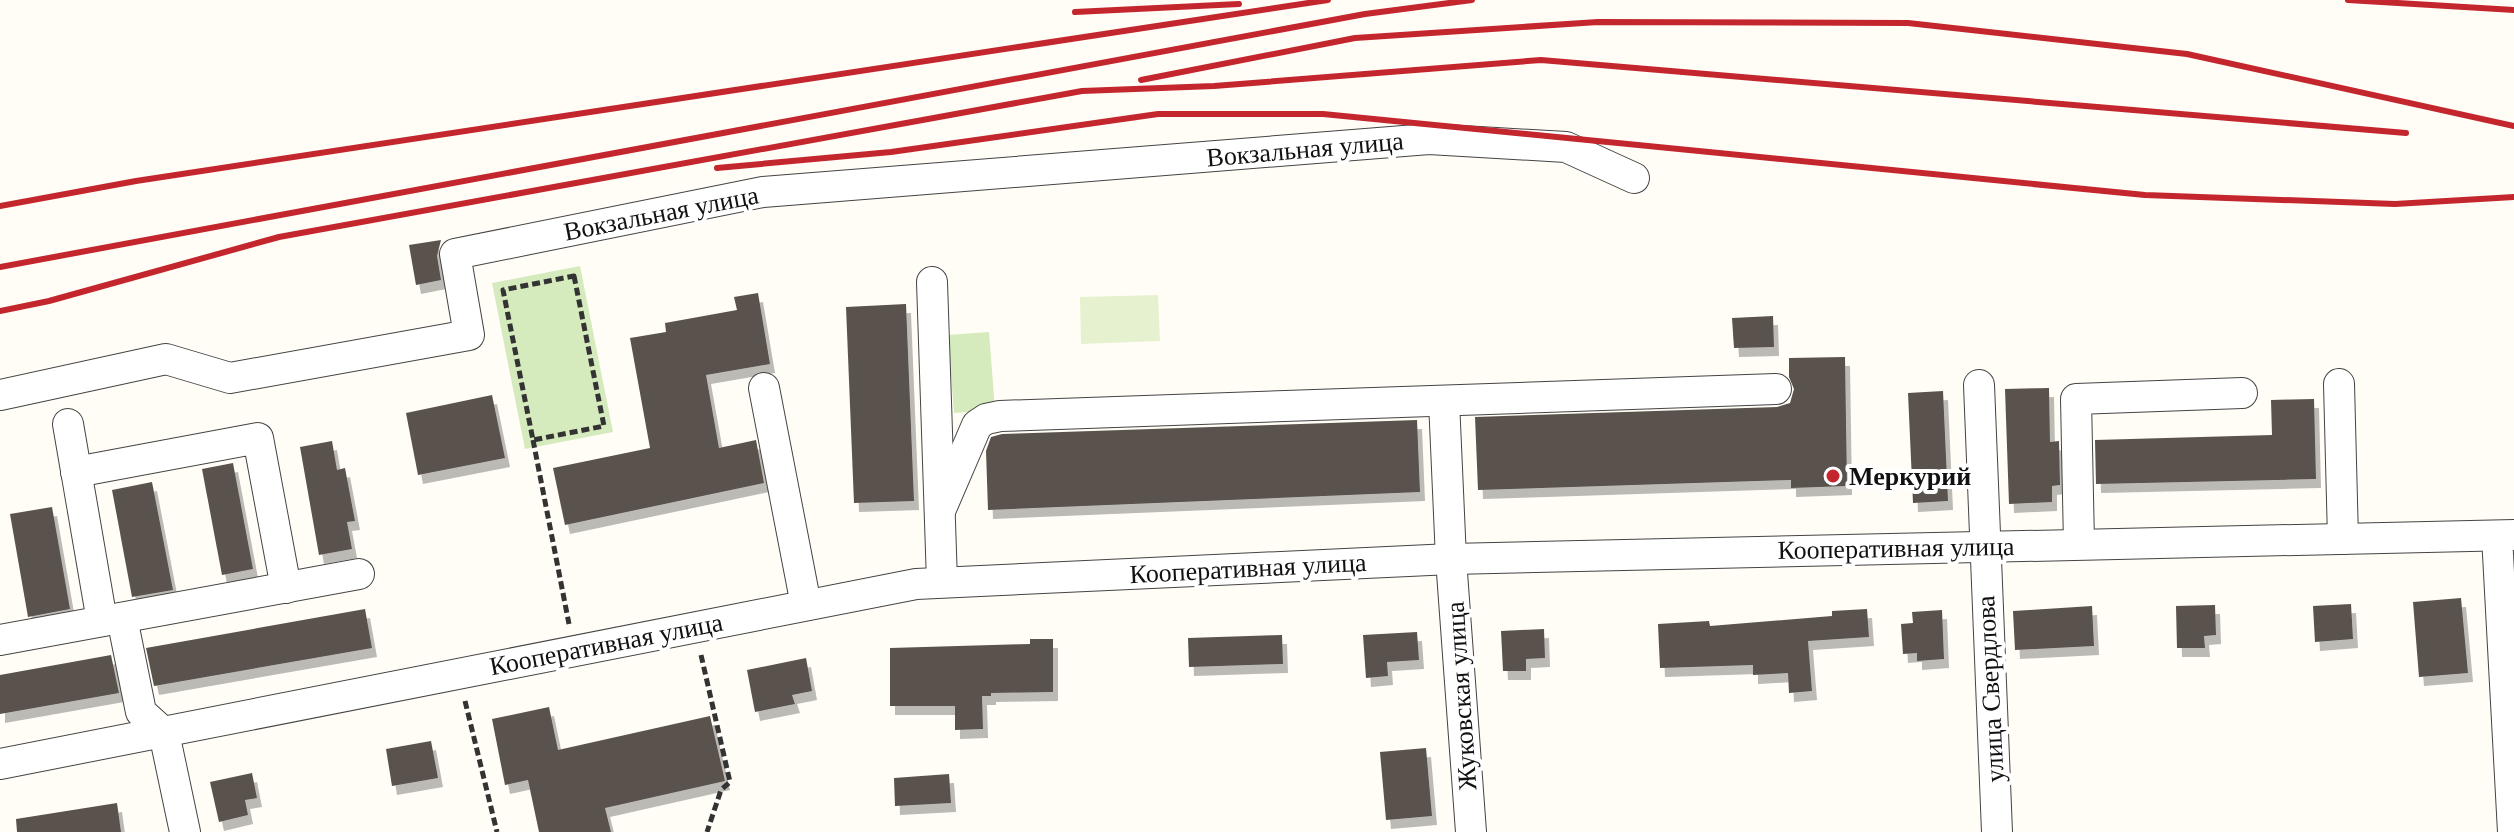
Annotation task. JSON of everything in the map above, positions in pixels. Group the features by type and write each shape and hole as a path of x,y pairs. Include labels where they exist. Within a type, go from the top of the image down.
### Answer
{"street":[{"name":"Вокзальная улица","path":"0,395 166,359 230,378 469,335 455,254 763,192 1429,139 1566,147 1634,178"},
{"path":"932,282 942,582"},
{"path":"2339,384 2343,539"},
{"name":"улица Свердлова","path":"1979,385 1997,832"},
{"path":"764,388 806,605"},
{"path":"940,511 977,425 1000,416 1776,389"},
{"path":"2079,544 2076,399 2242,393"},
{"name":"Жуковская улица","path":"1444,401 1451,559 1471,832"},
{"path":"68,424 76,472 112,620 141,712 164,733 185,832"},
{"path":"76,472 258,438 286,588"},
{"path":"2505,535 2513,832"},
{"name":"Кооперативная улица","path":"0,764 916,584 1451,559 2505,535"},
{"path":"0,640 359,574"}],"path":[{"path":"533,440 604,426 574,276 503,290 570,628"},
{"path":"695,626 730,782 721,790 707,832"},
{"path":"458,674 497,832"}],"green space":[{"path":"580,266 613,432 525,449 492,283"},
{"path":"1158,295 1160,341 1081,344 1080,297"},
{"path":"989,332 995,410 954,413 948,335"}],"building":[{"path":"441,240 437,256 441,280 416,285 409,245"},
{"path":"758,293 770,364 706,375 719,448 756,440 764,483 565,525 553,468 650,448 630,338 666,332 665,323 737,310 734,297"},
{"path":"906,304 914,501 854,503 846,307"},
{"path":"1773,316 1774,347 1734,348 1732,318"},
{"path":"1845,357 1847,486 1791,488 1791,480 1478,490 1475,417 1777,407 1790,403 1794,389 1789,377 1789,358"},
{"path":"2049,388 2050,442 2059,441 2060,485 2052,486 2052,502 2009,504 2005,389"},
{"path":"1943,391 1948,501 1913,503 1908,393"},
{"path":"492,395 505,458 418,475 406,413"},
{"path":"2314,399 2316,479 2096,484 2095,440 2272,435 2271,400"},
{"path":"1417,420 1420,492 988,510 986,451 991,437 1002,434"},
{"path":"332,441 337,470 345,468 355,521 347,522 352,549 319,555 300,447"},
{"path":"233,463 253,569 222,575 202,469"},
{"path":"152,482 173,590 132,597 112,490"},
{"path":"52,507 70,609 28,617 10,514"},
{"path":"2461,598 2468,673 2419,677 2413,602"},
{"path":"2351,604 2353,639 2315,642 2313,606"},
{"path":"2215,605 2216,635 2204,636 2205,648 2177,648 2176,606"},
{"path":"2092,606 2094,646 2015,650 2013,611"},
{"path":"365,609 372,648 154,686 146,648"},
{"path":"1867,609 1869,637 1808,641 1812,691 1789,693 1788,673 1753,675 1753,665 1660,668 1658,624 1709,621 1710,626 1832,616 1832,611"},
{"path":"1942,610 1944,659 1917,661 1917,653 1903,654 1901,624 1913,623 1912,612"},
{"path":"1544,629 1545,658 1526,659 1526,671 1503,671 1501,631"},
{"path":"1417,632 1419,660 1387,662 1388,676 1366,678 1363,635"},
{"path":"1282,635 1283,664 1189,667 1188,638"},
{"path":"1030,639 1053,639 1053,692 991,693 991,696 982,696 983,729 955,730 955,706 890,706 890,648 1030,644"},
{"path":"111,655 119,693 0,714 0,675"},
{"path":"806,658 812,691 792,695 795,704 755,712 747,670"},
{"path":"549,707 558,750 710,716 725,781 605,808 611,832 539,832 528,780 505,785 492,719"},
{"path":"431,741 438,778 392,786 386,749"},
{"path":"1426,748 1432,816 1386,820 1380,752"},
{"path":"252,773 257,798 245,800 248,815 219,822 210,782"},
{"path":"949,774 951,803 895,806 894,778"},
{"path":"117,803 121,832 17,832 16,819"}],"railway":[{"path":"0,206 136,181 1328,0"},
{"path":"0,267 1365,14 1472,0"},
{"path":"2348,0 2514,10"},
{"path":"1075,12 1239,4"},
{"path":"1141,80 1355,38 1598,22 1908,23 2187,54 2514,126"},
{"path":"0,311 49,301 279,237 1082,91 1214,86 1541,60 2406,133"},
{"path":"717,168 891,152 1158,114 1323,114 2145,195 2395,204 2514,197"}],"place":[{"name":"Меркурий","path":"1833,476"}]}
